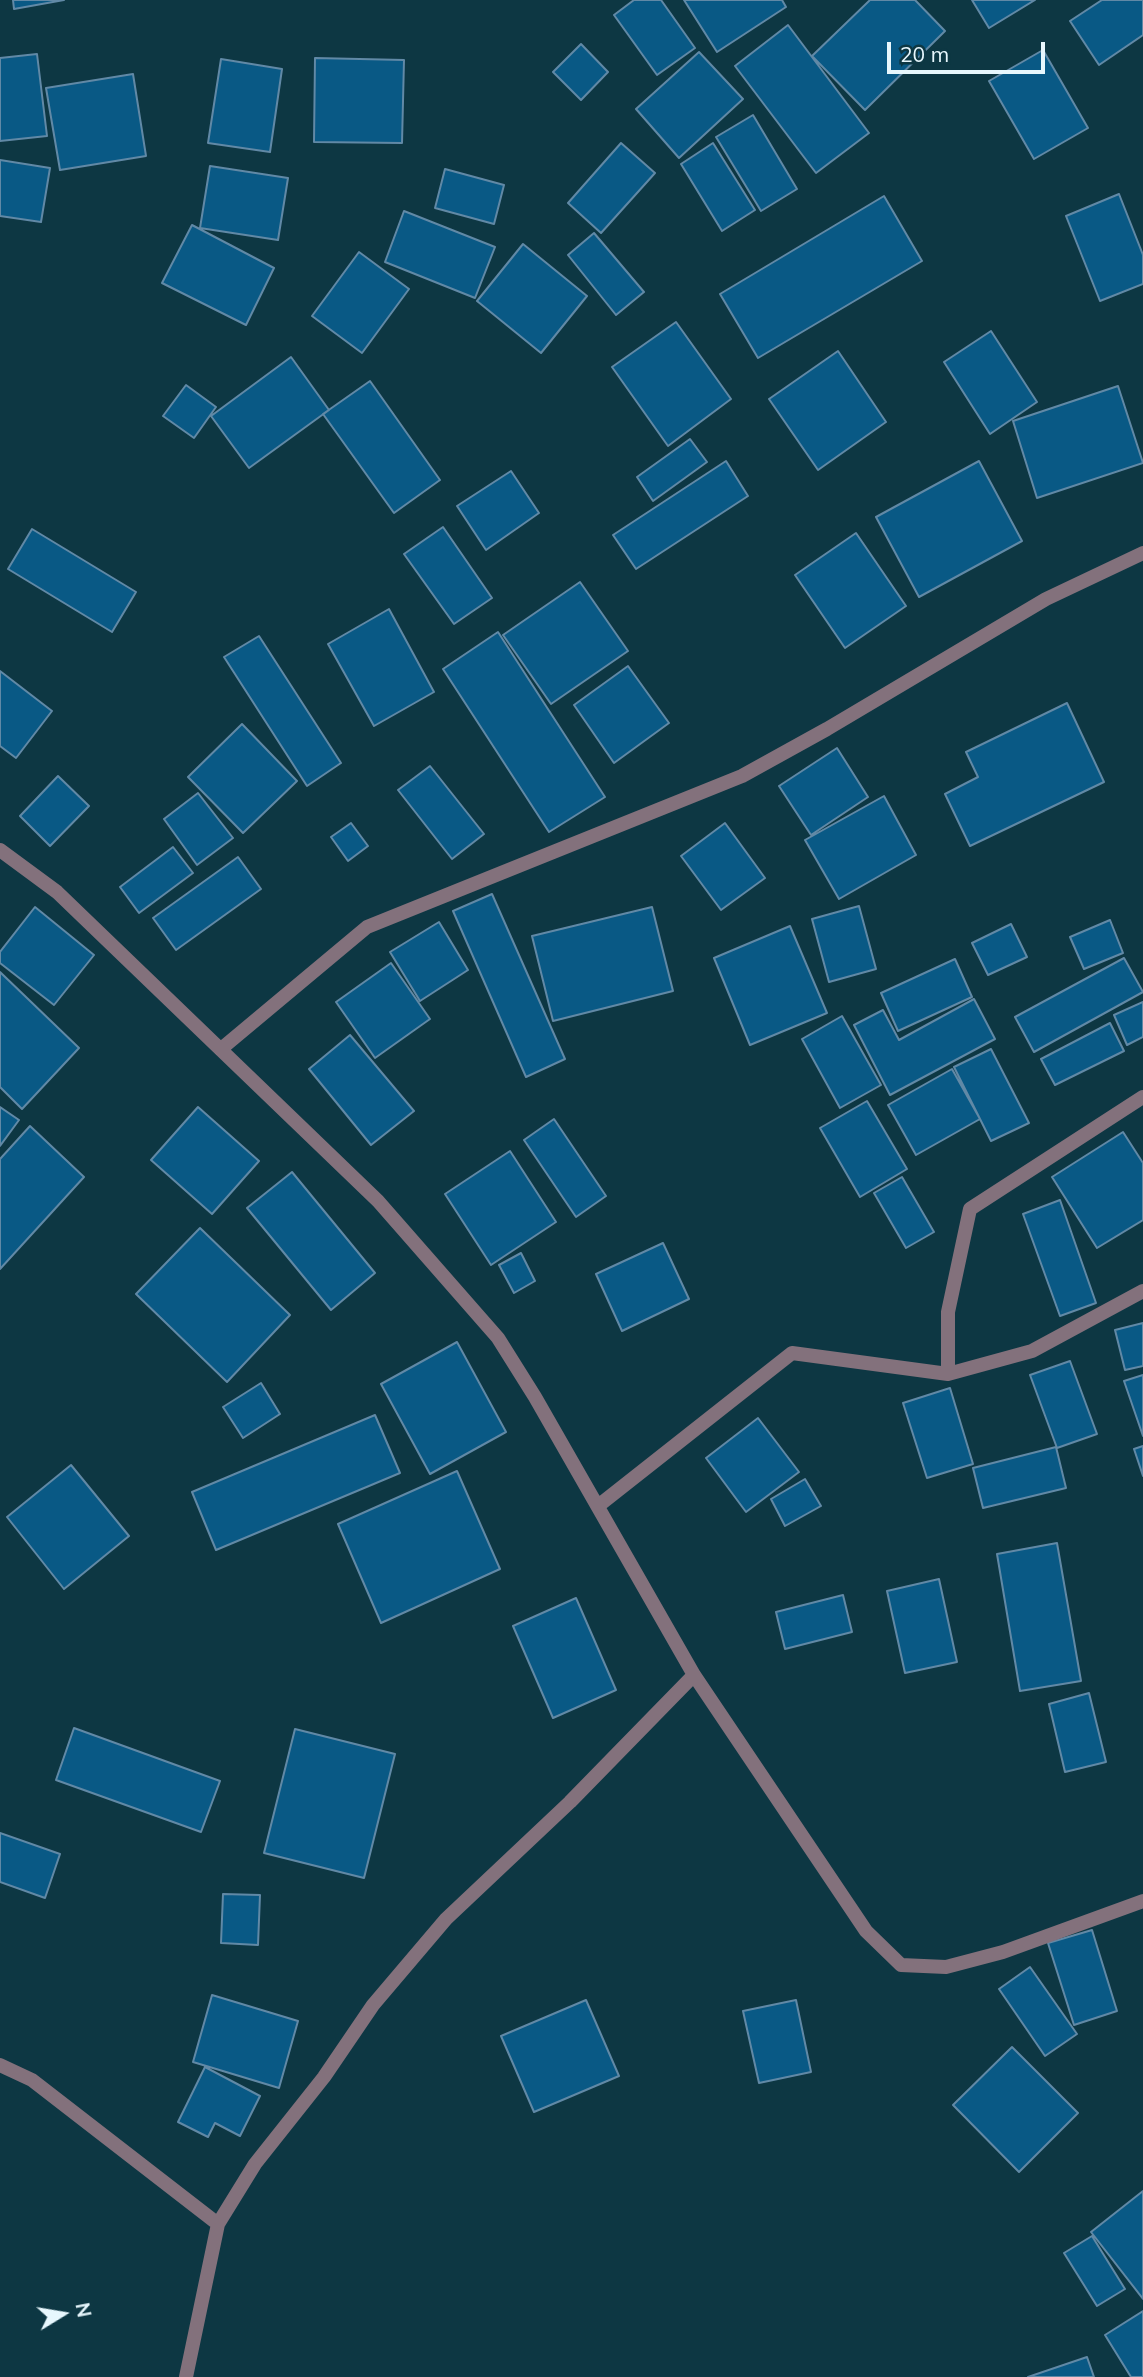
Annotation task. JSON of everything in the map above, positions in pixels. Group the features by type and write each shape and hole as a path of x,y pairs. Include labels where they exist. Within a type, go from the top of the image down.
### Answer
{"street":[{"path":"221,1049 367,928 742,776 827,729 1046,599 1143,553"},
{"path":"0,850 57,892 378,1201 498,1338 536,1397 694,1675 866,1931 901,1965 946,1967 1003,1952 1143,1901"},
{"path":"948,1374 948,1312 970,1209 1143,1097"},
{"path":"598,1506 792,1353 948,1374 1032,1351 1143,1291"},
{"path":"186,2377 218,2224 255,2164 324,2077 373,2005 446,1919 570,1802 694,1675"},
{"path":"0,2065 32,2080 218,2224"}],"building":[{"path":"13,0 64,0 14,9"},
{"path":"634,0 661,0 695,48 657,75 614,15"},
{"path":"684,0 782,0 786,7 717,52"},
{"path":"870,0 915,0 945,31 865,110 812,56"},
{"path":"972,0 1035,0 989,28"},
{"path":"1102,0 1143,0 1143,35 1099,65 1070,21"},
{"path":"788,25 869,133 816,173 735,66"},
{"path":"581,44 608,72 581,100 553,72"},
{"path":"1043,50 1088,128 1034,159 989,81"},
{"path":"699,52 743,99 679,158 636,109"},
{"path":"37,54 47,136 0,141 0,58"},
{"path":"315,58 404,60 402,143 314,142"},
{"path":"221,59 282,69 270,152 208,143"},
{"path":"133,74 146,156 60,170 46,88"},
{"path":"753,115 797,189 761,211 716,137"},
{"path":"621,143 655,173 601,233 568,203"},
{"path":"713,143 755,210 722,231 681,164"},
{"path":"0,160 50,168 41,222 0,216"},
{"path":"210,166 288,178 278,240 200,228"},
{"path":"445,169 504,185 494,224 435,208"},
{"path":"1119,194 1143,255 1143,284 1100,301 1066,216"},
{"path":"884,196 922,261 758,358 720,294"},
{"path":"404,211 495,247 475,298 385,262"},
{"path":"192,225 274,268 246,325 162,283"},
{"path":"594,233 644,292 616,315 568,255"},
{"path":"523,244 587,296 541,353 477,301"},
{"path":"359,252 409,289 362,353 312,316"},
{"path":"676,322 731,399 668,446 612,367"},
{"path":"991,331 1037,402 990,434 944,362"},
{"path":"838,351 886,422 818,470 769,399"},
{"path":"291,357 329,410 249,468 211,416"},
{"path":"370,381 440,480 394,513 323,414"},
{"path":"186,385 216,407 194,438 163,416"},
{"path":"1118,386 1143,463 1037,498 1013,421"},
{"path":"690,439 707,462 653,501 637,477"},
{"path":"726,461 748,496 636,569 613,535"},
{"path":"979,461 1022,541 919,597 876,517"},
{"path":"511,471 539,513 486,550 457,506"},
{"path":"443,527 492,598 454,624 404,554"},
{"path":"32,529 136,592 112,632 8,569"},
{"path":"856,533 906,606 845,648 795,575"},
{"path":"580,582 628,651 551,704 503,635"},
{"path":"389,609 434,692 374,726 328,644"},
{"path":"498,632 605,797 549,832 443,669"},
{"path":"259,636 341,763 307,786 224,657"},
{"path":"628,666 669,723 614,763 574,705"},
{"path":"0,671 52,711 16,758 0,746"},
{"path":"1067,703 1104,782 970,846 945,794 978,777 966,752"},
{"path":"242,724 297,781 243,833 188,777"},
{"path":"837,748 868,797 811,835 779,786"},
{"path":"430,766 484,834 452,859 398,790"},
{"path":"58,776 89,806 50,846 20,816"},
{"path":"198,793 233,838 197,865 164,819"},
{"path":"884,796 916,855 839,899 805,840"},
{"path":"351,823 368,846 348,861 331,837"},
{"path":"725,823 765,878 721,910 681,856"},
{"path":"173,847 193,873 139,913 120,887"},
{"path":"238,857 261,889 176,950 153,918"},
{"path":"492,894 565,1059 526,1077 453,911"},
{"path":"859,906 876,969 829,982 812,919"},
{"path":"35,907 94,955 54,1005 0,963 0,952"},
{"path":"652,907 673,991 553,1021 532,936"},
{"path":"1110,920 1123,953 1084,969 1070,937"},
{"path":"439,922 468,970 420,1001 390,952"},
{"path":"1011,924 1027,957 988,975 972,943"},
{"path":"790,926 827,1013 750,1045 714,958"},
{"path":"1124,958 1143,992 1034,1052 1015,1017"},
{"path":"955,959 972,997 898,1031 881,993"},
{"path":"391,963 430,1019 375,1058 336,1002"},
{"path":"0,972 79,1048 22,1109 0,1087"},
{"path":"974,999 995,1039 890,1095 854,1025 883,1010 899,1040"},
{"path":"1143,1002 1143,1037 1127,1045 1114,1015"},
{"path":"842,1016 881,1085 840,1108 802,1039"},
{"path":"1110,1023 1124,1051 1055,1085 1041,1059"},
{"path":"350,1035 414,1111 371,1145 309,1069"},
{"path":"991,1049 1029,1123 991,1141 954,1067"},
{"path":"952,1069 980,1119 916,1155 888,1105"},
{"path":"867,1101 907,1169 860,1197 820,1128"},
{"path":"0,1107 19,1120 0,1146"},
{"path":"198,1107 259,1161 212,1214 151,1160"},
{"path":"554,1119 606,1196 576,1217 524,1140"},
{"path":"30,1126 84,1177 0,1269 0,1159"},
{"path":"1123,1132 1143,1163 1143,1220 1097,1248 1052,1177"},
{"path":"510,1151 556,1222 491,1265 445,1194"},
{"path":"292,1172 375,1273 331,1310 247,1208"},
{"path":"902,1177 934,1232 906,1248 874,1193"},
{"path":"1060,1200 1096,1303 1060,1316 1023,1214"},
{"path":"200,1228 290,1315 227,1382 136,1294"},
{"path":"663,1243 689,1299 622,1331 596,1274"},
{"path":"521,1253 535,1281 514,1293 499,1265"},
{"path":"1143,1323 1143,1366 1125,1370 1115,1330"},
{"path":"457,1342 506,1432 430,1474 381,1384"},
{"path":"1070,1361 1097,1434 1057,1448 1030,1375"},
{"path":"1143,1375 1143,1436 1124,1381"},
{"path":"261,1383 280,1414 243,1438 223,1407"},
{"path":"950,1388 973,1464 927,1478 903,1403"},
{"path":"375,1415 400,1473 216,1550 192,1492"},
{"path":"758,1418 799,1472 746,1512 706,1458"},
{"path":"1143,1446 1143,1476 1134,1449"},
{"path":"1056,1447 1066,1488 983,1508 973,1468"},
{"path":"71,1465 129,1536 64,1589 7,1517"},
{"path":"457,1471 500,1569 381,1623 338,1524"},
{"path":"805,1479 821,1506 785,1526 771,1499"},
{"path":"1057,1543 1081,1681 1020,1691 997,1554"},
{"path":"939,1579 957,1662 905,1673 887,1591"},
{"path":"843,1595 852,1632 785,1649 776,1612"},
{"path":"576,1598 616,1690 553,1718 513,1626"},
{"path":"1089,1693 1106,1762 1065,1772 1049,1704"},
{"path":"74,1728 220,1781 201,1832 56,1780"},
{"path":"295,1729 395,1754 364,1878 264,1853"},
{"path":"0,1833 60,1854 45,1898 0,1882"},
{"path":"223,1894 260,1895 258,1945 221,1943"},
{"path":"1092,1930 1117,2011 1074,2025 1048,1943"},
{"path":"1030,1967 1077,2034 1045,2056 999,1989"},
{"path":"212,1995 298,2021 279,2088 193,2062"},
{"path":"586,2000 619,2076 534,2112 501,2036"},
{"path":"796,2000 811,2072 759,2083 743,2011"},
{"path":"1012,2047 1078,2113 1019,2172 953,2105"},
{"path":"205,2067 260,2096 240,2136 215,2123 208,2137 178,2122"},
{"path":"1143,2191 1143,2299 1091,2232"},
{"path":"1092,2236 1125,2289 1097,2306 1064,2253"},
{"path":"1143,2311 1143,2377 1131,2377 1105,2335"},
{"path":"1087,2357 1094,2377 1028,2377"}]}
